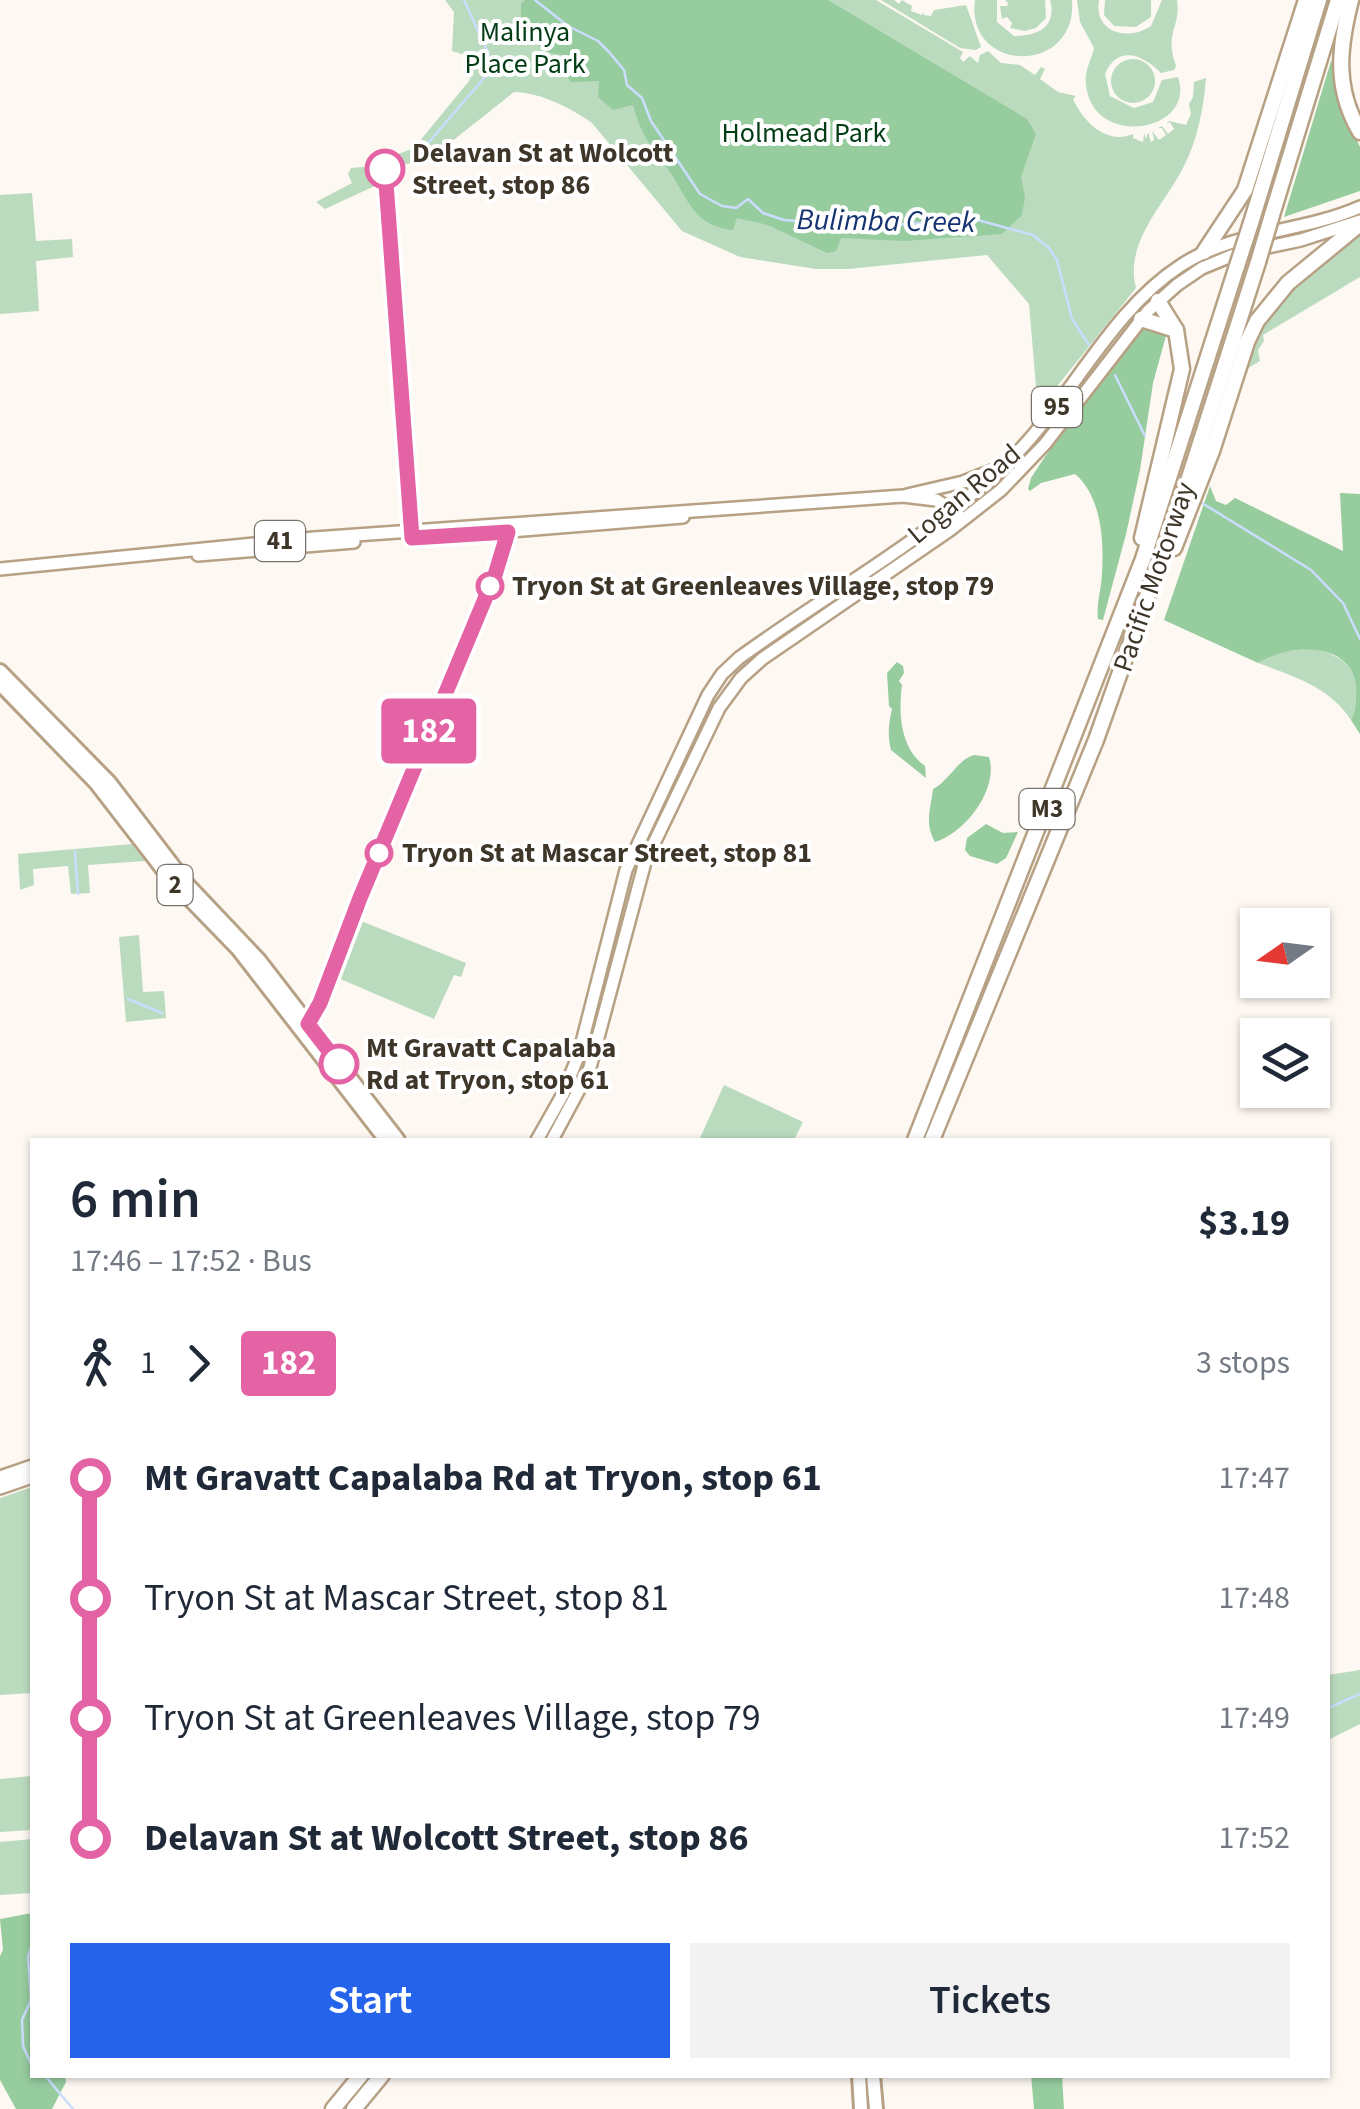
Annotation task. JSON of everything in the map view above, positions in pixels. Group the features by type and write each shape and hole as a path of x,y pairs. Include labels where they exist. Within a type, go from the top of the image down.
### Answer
{"highway":[{"path":"1204,252 1208,241 1234,210 1248,182 1306,0"},
{"name":"Pacific Motorway","path":"916,1138 1144,558 1318,0"},
{"name":"Pacific Motorway","path":"933,1138 1096,740 1158,569 1338,0"},
{"path":"1351,0 1341,42 1340,69 1344,94 1360,132"},
{"path":"1158,569 1172,555 1257,321 1288,283 1360,222"},
{"path":"1144,558 1142,534 1181,376 1182,354 1176,330 1154,295"},
{"path":"1141,320 1176,330"},
{"name":"2","path":"0,671 108,782 178,873 259,960 396,1138"},
{"name":"2","path":"0,684 96,783 171,880 248,961 384,1138"},
{"path":"333,2109 358,2078"},
{"path":"354,2109 380,2078"},
{"path":"858,2078 862,2109"},
{"path":"874,2078 876,2109"}],"main road":[{"name":"Logan Road","path":"537,1138 575,1066 618,893 631,856 712,688 732,664 953,510 1002,468 1154,295 1204,252 1242,238 1319,222 1360,207"},
{"name":"Logan Road","path":"553,1138 588,1071 645,862 719,708 758,663 947,533 1002,490 1034,457 1141,320 1154,295 1221,259 1360,222"},
{"name":"41","path":"1,568 903,496 1002,468"},
{"name":"41","path":"903,496 953,510 965,520"},
{"path":"924,499 947,533"},
{"path":"750,650 758,663"},
{"path":"0,1477 30,1467"},
{"path":"0,1488 30,1478"}],"green space":[{"name":"Holmead Park","path":"445,0 876,0 963,52 963,62 970,56 978,63 980,55 988,51 1001,63 1020,65 1035,75 1041,67 1045,69 1040,79 1058,92 1076,96 1073,99 1078,108 1097,130 1114,137 1133,134 1133,138 1143,142 1144,133 1146,139 1148,132 1151,142 1152,131 1159,140 1166,135 1158,128 1162,126 1168,134 1174,129 1170,122 1166,124 1169,121 1186,125 1194,82 1206,78 1205,89 1188,158 1141,240 1134,271 1136,288 1038,410 1029,304 987,255 848,269 816,269 740,257 682,231 592,123 555,102 524,93 514,92 441,150 443,158 394,166 393,156 414,148 469,81 478,59 452,51 454,12"},
{"name":"Holmead Park","path":"525,0 828,0 1027,119 1036,134 1021,177 1025,197 1022,215 1002,234 904,241 841,238 836,251 827,253 768,225 737,218 733,230 708,223 692,208 647,139 633,105 613,110 598,97 599,81 571,82 561,68 563,55 542,51 521,18 521,4"},
{"path":"881,0 899,4 902,0 912,6 911,11 931,16 934,10 966,5 981,47 960,48"},
{"path":"975,0 997,0 997,22 1014,36 1044,28 1051,17 1050,0 1072,0 1069,25 1058,42 1041,53 1003,53 987,42 977,24"},
{"path":"1005,0 1045,0 1046,18 1036,28 1010,28 1012,23 1007,17 1002,19 1000,6 1007,6"},
{"path":"1077,0 1099,0 1101,20 1107,27 1132,33 1151,26 1162,0 1177,0 1172,37 1174,70 1161,73 1139,57 1124,56 1110,65 1105,74 1110,96 1134,108 1153,102 1162,80 1178,77 1180,96 1173,111 1159,121 1123,126 1106,119 1093,106 1086,80 1094,48 1080,22"},
{"path":"1105,0 1151,0 1151,17 1136,27 1114,26 1104,15"},
{"path":"1133,59 1148,66 1155,81 1148,96 1133,103 1118,96 1111,81 1118,66"},
{"path":"1331,61 1335,62 1342,107 1360,147 1360,191 1284,217"},
{"path":"376,166 377,185 325,209 316,202 352,183 348,174 351,168"},
{"path":"32,193 36,241 72,239 73,257 36,261 39,311 0,314 0,195"},
{"path":"1360,235 1360,277 1263,335 1258,350 1260,361 1248,368 1255,338 1290,291"},
{"path":"1149,325 1167,332 1153,383 1126,534 1103,620 1098,619 1101,532 1084,483 1075,474 1028,489 1044,458 1139,331"},
{"path":"1210,486 1216,501 1226,505 1235,498 1343,551 1340,493 1360,494 1360,734 1351,720 1356,696 1354,678 1336,656 1322,651 1289,651 1258,663 1164,620"},
{"path":"1312,648 1339,658 1350,669 1356,686 1351,720 1322,691 1258,663 1273,653"},
{"path":"897,662 904,673 899,681 903,730 911,750 925,766 926,778 891,750 892,709 887,673"},
{"path":"974,755 989,757 991,769 984,796 968,820 935,842 929,822 933,789"},
{"path":"986,824 1003,833 1018,832 1006,858 997,864 970,856 965,850 967,838"},
{"path":"132,844 145,861 88,865 90,893 71,894 68,866 33,869 34,885 20,890 18,854"},
{"path":"361,921 466,963 461,977 454,975 434,1019 338,978"},
{"path":"139,935 143,992 164,991 166,1018 126,1022 119,937"},
{"path":"724,1085 803,1122 795,1138 700,1138"},
{"path":"30,1488 30,1693 0,1695 0,1498"},
{"path":"1360,1670 1360,1724 1330,1739 1330,1675"},
{"path":"30,1776 30,1830 0,1832 0,1779"},
{"path":"30,1839 30,1893 0,1895 0,1842"},
{"path":"30,1913 30,2078 65,2078 52,2109 16,2109 0,2080 0,1919"},
{"path":"1031,2078 1062,2078 1064,2109 1034,2109"}],"waterway":[{"path":"423,149 491,70 489,55 464,0"},
{"name":"Bulimba Creek","path":"535,0 609,52 700,194 722,206 736,208 748,199 763,213 784,220 871,227 974,219 1033,235 1057,260 1072,319 1089,345"},
{"path":"1349,242 1360,234"},
{"name":"Bulimba Creek","path":"1115,375 1145,436"},
{"name":"Bulimba Creek","path":"1202,503 1311,570 1343,603 1360,639"},
{"path":"75,852 78,894"},
{"path":"128,999 162,1013"},
{"path":"1330,1707 1360,1694"},
{"path":"30,1951 30,1986"},
{"path":"30,2002 22,2020 23,2046 30,2062"},
{"path":"47,2078 73,2109"}],"bus line":[{"name":"182","path":"339,1064 308,1024 320,1003 495,575 508,532 412,538 385,169"}],"place":[{"name":"Delavan St at Wolcott Street, stop 86","path":"385,169"},
{"name":"Tryon St at Greenleaves Village, stop 79","path":"490,586"},
{"name":"Tryon St at Mascar Street, stop 81","path":"379,853"},
{"name":"Mt Gravatt Capalaba Rd at Tryon, stop 61","path":"339,1064"}],"park label":[{"name":"Malinya Place Park","path":"525,48"}]}
